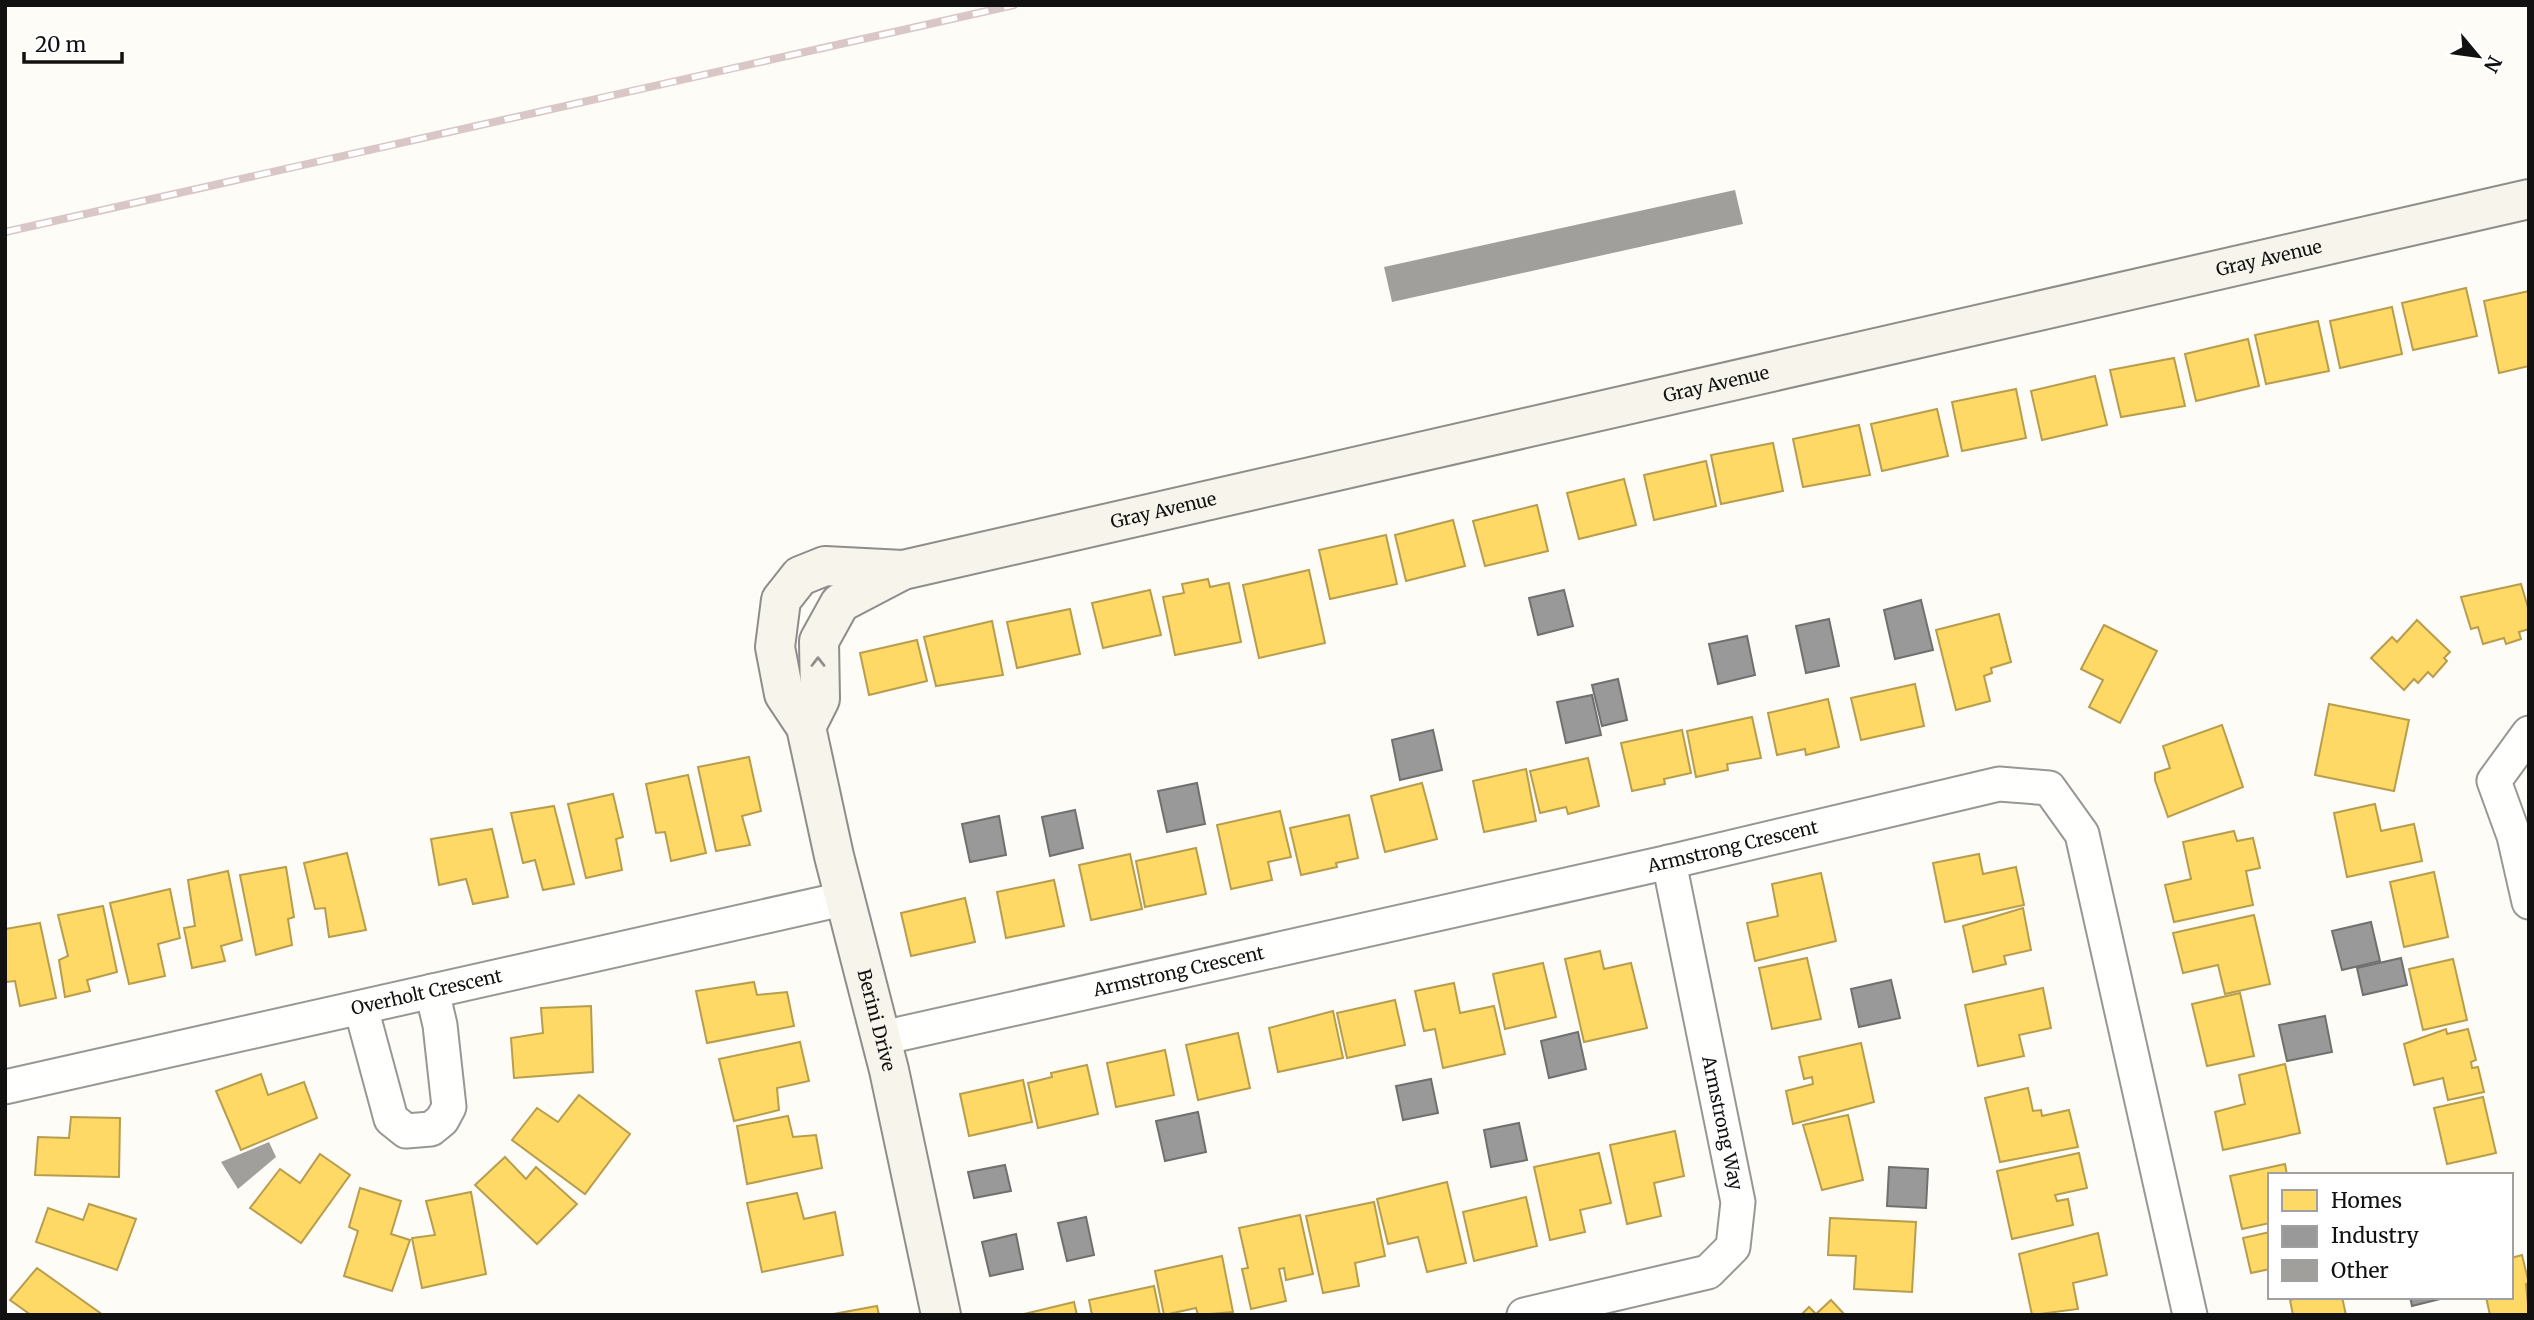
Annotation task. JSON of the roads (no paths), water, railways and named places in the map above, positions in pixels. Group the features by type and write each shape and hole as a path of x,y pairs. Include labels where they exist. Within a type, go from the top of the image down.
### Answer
{"street":[{"name":"Gray Avenue","path":"903,570 825,566 800,576 781,600 775,647 784,694 806,727 820,699 819,641 840,603 903,570 2529,200"},
{"name":"Berini Drive","path":"806,727 834,856 882,1038 941,1315"},
{"path":"2529,733 2494,781 2514,836 2529,902"},
{"name":"Armstrong Crescent","path":"882,1038 1669,862 1999,784 2049,788 2082,834 2190,1315"},
{"name":"Armstrong Way","path":"1524,1315 1708,1272 1733,1247 1738,1202 1669,862"},
{"name":"Overholt Crescent","path":"5,1087 847,898"},
{"path":"361,1008 391,1119 406,1131 431,1129 442,1120 449,1107 440,1025 432,991"}],"railway":[{"path":"5,232 1014,5"}]}
